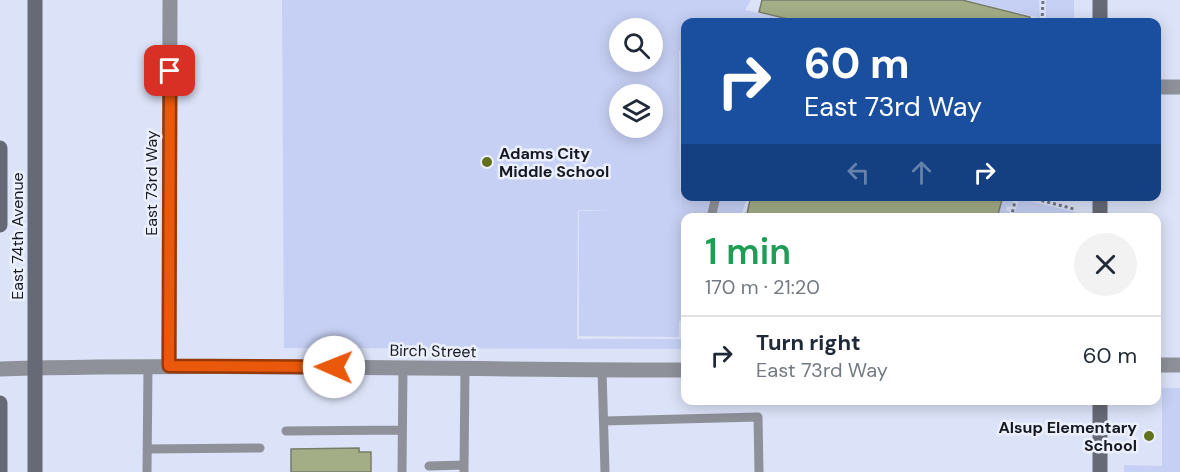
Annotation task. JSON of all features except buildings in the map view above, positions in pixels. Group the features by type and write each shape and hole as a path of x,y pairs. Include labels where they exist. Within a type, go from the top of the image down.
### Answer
{"main road":[{"name":"East 74th Avenue","path":"35,0 35,472"},
{"path":"1100,0 1100,18"},
{"name":"East 74th Avenue","path":"0,148 0,225"},
{"path":"0,403 0,472"},
{"path":"1100,405 1100,472"}],"street":[{"name":"East 73rd Way","path":"169,366 170,0"},
{"path":"1161,87 1180,87"},
{"path":"1161,365 1180,365"},
{"name":"Birch Street","path":"0,369 169,366 681,370"}],"lane":[{"path":"147,368 147,472"},
{"path":"402,472 403,368"},
{"path":"429,466 464,468 465,369"},
{"path":"602,370 605,472"},
{"path":"604,421 758,417 759,472"},
{"path":"286,431 402,430"},
{"path":"147,449 260,448"}],"path":[{"path":"1042,18 1043,0"},
{"path":"1043,201 1074,209"}],"shaded area":[{"name":"Adams City Middle School","path":"282,0 751,0 745,10 781,18 681,18 681,76 679,51 680,208 681,180 681,201 746,201 742,213 681,213 679,337 579,336 579,211 614,210 578,210 577,339 681,339 681,349 284,348"},
{"path":"966,0 1039,0 1040,18"},
{"path":"1046,0 1074,0 1074,18 1046,18"},
{"path":"1002,201 1013,201 1011,207 1007,206 1006,210 1010,213 999,213"},
{"path":"1019,201 1029,201 1075,212 1075,213 1014,213"},
{"path":"1162,388 1180,388 1180,472 1124,472 1124,465 1162,466"}],"place":[{"name":"Adams City Middle School","path":"487,162"},
{"name":"Alsup Elementary School","path":"1149,436"}],"route":[{"path":"170,71 169,366 334,367"}]}
